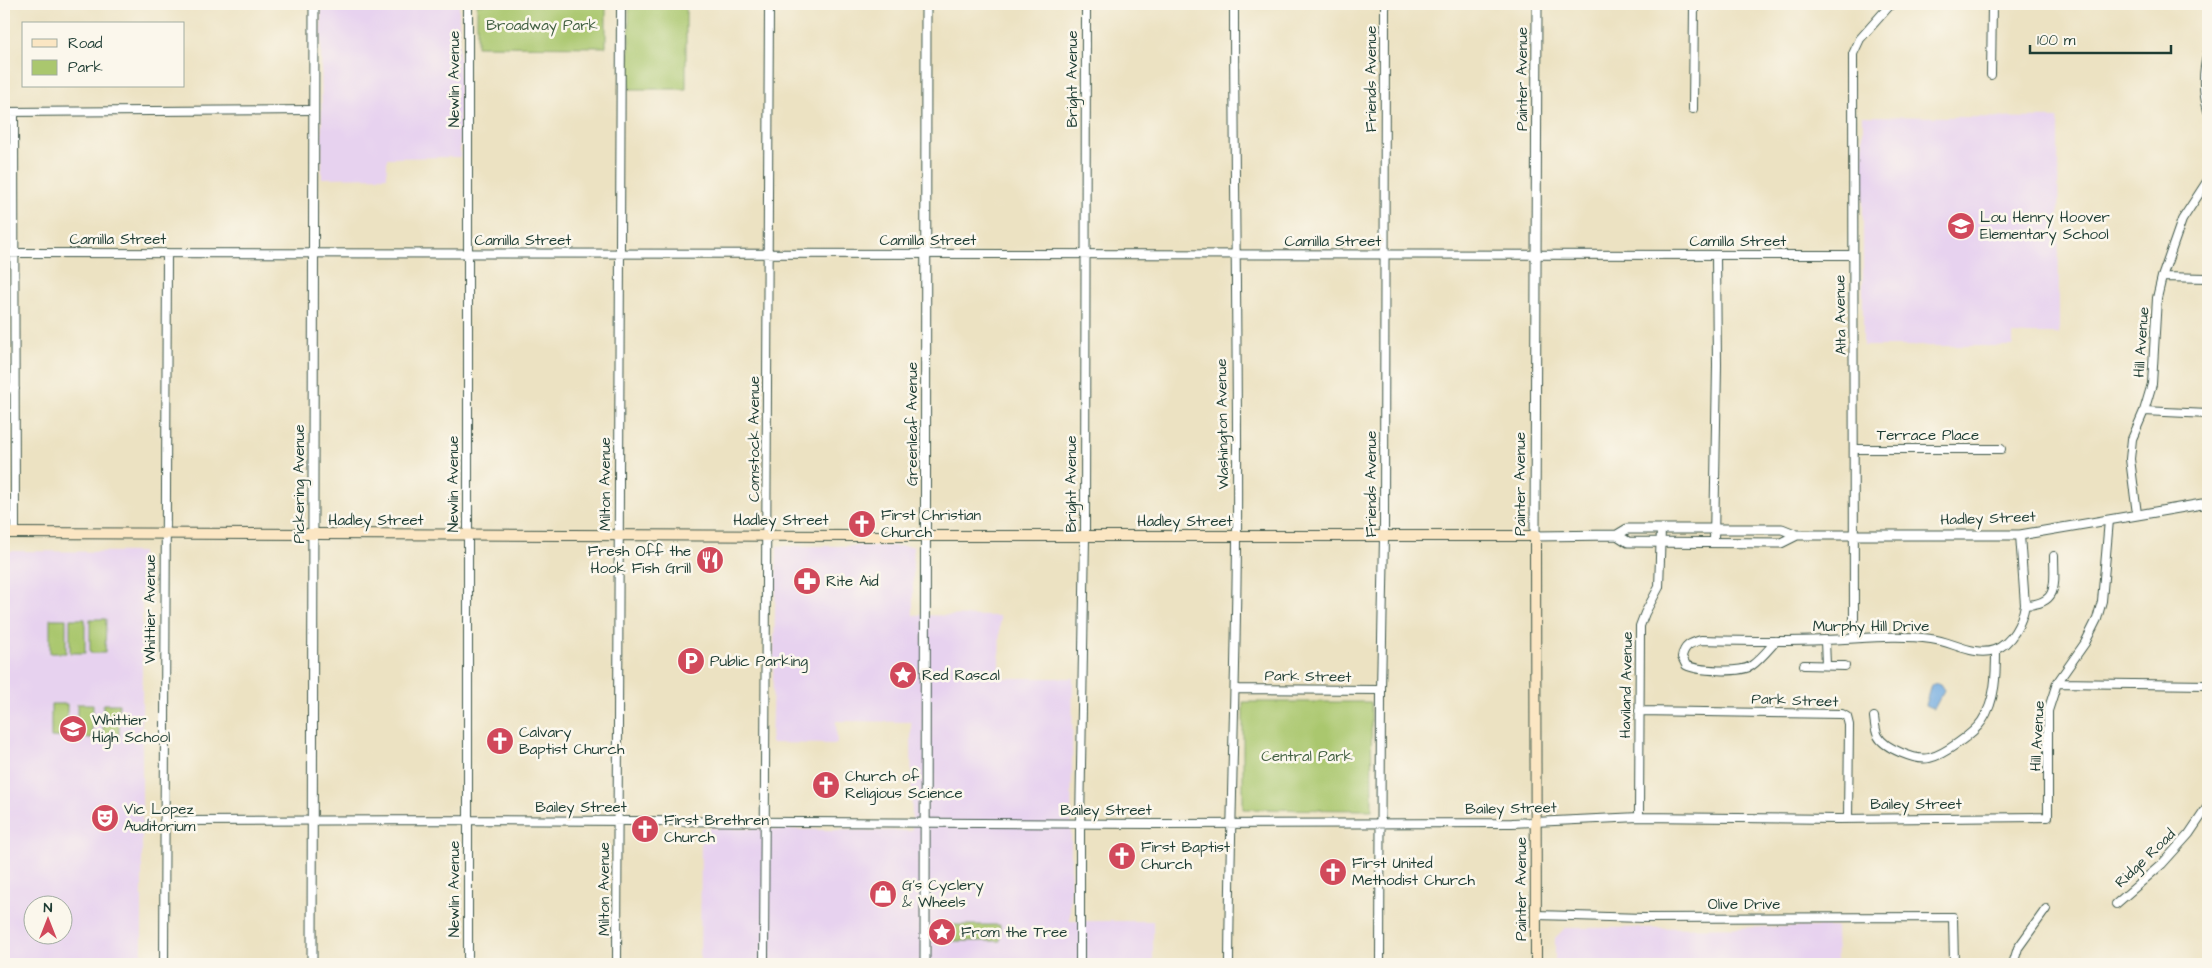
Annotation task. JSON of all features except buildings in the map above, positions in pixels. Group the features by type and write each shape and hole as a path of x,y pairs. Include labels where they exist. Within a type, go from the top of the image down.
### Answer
{"main road":[{"name":"Hadley Street","path":"4,532 467,535 1535,536"},
{"name":"Painter Avenue","path":"1535,536 1536,964"}],"street":[{"name":"Pickering Avenue","path":"312,964 314,4"},
{"name":"Newlin Avenue","path":"468,4 468,964"},
{"name":"Milton Avenue","path":"617,964 618,254 621,4"},
{"name":"Comstock Avenue","path":"764,964 768,535 769,4"},
{"name":"Greenleaf Avenue","path":"924,964 926,4"},
{"name":"Bright Avenue","path":"1080,964 1080,823 1085,536 1084,254 1086,4"},
{"name":"Washington Avenue","path":"1229,964 1230,833 1232,822 1236,688 1237,535 1234,4"},
{"name":"Friends Avenue","path":"1380,964 1380,690 1384,537 1384,4"},
{"name":"Painter Avenue","path":"1535,536 1537,4"},
{"path":"1693,109 1694,4"},
{"name":"Alta Avenue","path":"1854,638 1852,54 1860,39 1891,4"},
{"path":"1991,75 1992,4"},
{"path":"2208,51 2203,75 2204,96 2208,111"},
{"path":"4,112 314,110"},
{"path":"14,112 16,253 15,532"},
{"name":"Hill Avenue","path":"2137,514 2130,459 2132,439 2144,411 2152,384 2157,298 2182,220 2208,180"},
{"name":"Camilla Street","path":"4,253 1852,255"},
{"name":"Whittier Avenue","path":"164,964 164,533 167,253"},
{"path":"1714,542 1717,365 1716,255"},
{"path":"2162,278 2208,278"},
{"path":"4,388 15,389"},
{"path":"2144,411 2208,414"},
{"name":"Terrace Place","path":"1854,449 2002,449"},
{"name":"Hadley Street","path":"1535,536 1617,535 1628,529 1782,529 1797,535 2020,535 2208,503"},
{"name":"Hill Avenue","path":"2048,817 2048,711 2057,683 2085,643 2097,619 2102,601 2109,520"},
{"name":"Haviland Avenue","path":"1639,817 1640,626 1659,587 1661,529"},
{"name":"Hadley Street","path":"1617,535 1628,542 1781,543 1797,535"},
{"path":"1874,717 1877,735 1881,741 1907,755 1924,759 1940,754 1968,735 1982,720 1995,686 1996,650 2010,638 2019,626 2025,605 2020,535"},
{"path":"2025,605 2044,602 2051,595 2054,582 2054,556"},
{"name":"Murphy Hill Drive","path":"1776,641 1759,659 1745,669 1697,670 1686,665 1682,657 1686,647 1702,640 1776,641 1917,637 1942,640 1976,651 1996,650"},
{"path":"1825,640 1826,665"},
{"path":"1804,665 1845,666"},
{"path":"2057,683 2208,685"},
{"name":"Park Street","path":"1236,688 1380,690"},
{"name":"Park Street","path":"1640,711 1842,714 1847,717 1849,724 1848,819"},
{"name":"Ridge Road","path":"2116,904 2162,864 2189,834 2208,806"},
{"name":"Bailey Street","path":"164,821 618,820 925,824 1536,821 1639,817 1848,819 2048,817"},
{"path":"2012,964 2018,948 2046,909"},
{"name":"Olive Drive","path":"1536,915 1644,918 1953,917 1954,964"}],"shaded area":[{"path":"321,4 459,4 460,157 387,158 387,177 322,178"},
{"name":"Lou Henry Hoover Elementary School","path":"1863,116 2058,118 2059,334 2013,334 2013,346 1863,346"},
{"path":"777,546 913,546 913,615 1000,616 999,678 1073,678 1070,921 1153,921 1153,964 700,964 701,828 912,831 911,722 836,721 837,744 771,743"},
{"name":"Whittier High School","path":"4,551 142,552 142,964 4,964"},
{"path":"1836,927 1837,964 1555,964 1555,938 1565,928"}],"green space":[{"name":"Broadway Park","path":"477,4 606,4 606,47 477,46"},
{"name":"Broadway Park","path":"629,4 686,4 686,89 629,89"},
{"path":"50,619 66,619 66,653 50,653"},
{"path":"70,619 85,619 85,653 70,653"},
{"path":"90,619 106,619 105,653 90,653"},
{"name":"Central Park","path":"1243,702 1371,702 1372,810 1243,809"},
{"path":"51,704 67,704 67,738 51,737"},
{"path":"77,704 93,704 92,738 77,738"},
{"path":"103,704 119,704 119,737 103,737"},
{"path":"940,925 1000,925 1000,941 941,941"}],"water":[{"path":"1937,683 1944,690 1934,709 1925,705 1931,685"}],"place":[{"name":"Lou Henry Hoover Elementary School","path":"1961,226"},
{"name":"First Christian Church","path":"862,524"},
{"name":"Fresh Off the Hook Fish Grill","path":"710,560"},
{"name":"Rite Aid","path":"807,581"},
{"name":"Public Parking","path":"691,661"},
{"name":"Red Rascal","path":"903,675"},
{"name":"Whittier High School","path":"73,729"},
{"name":"Calvary Baptist Church","path":"500,741"},
{"name":"Church of Religious Science","path":"826,785"},
{"name":"Vic Lopez Auditorium","path":"105,818"},
{"name":"First Brethren Church","path":"645,829"},
{"name":"First Baptist Church","path":"1122,856"},
{"name":"First United Methodist Church","path":"1333,872"},
{"name":"G's Cyclery & Wheels","path":"883,894"},
{"name":"From the Tree","path":"942,932"}]}
